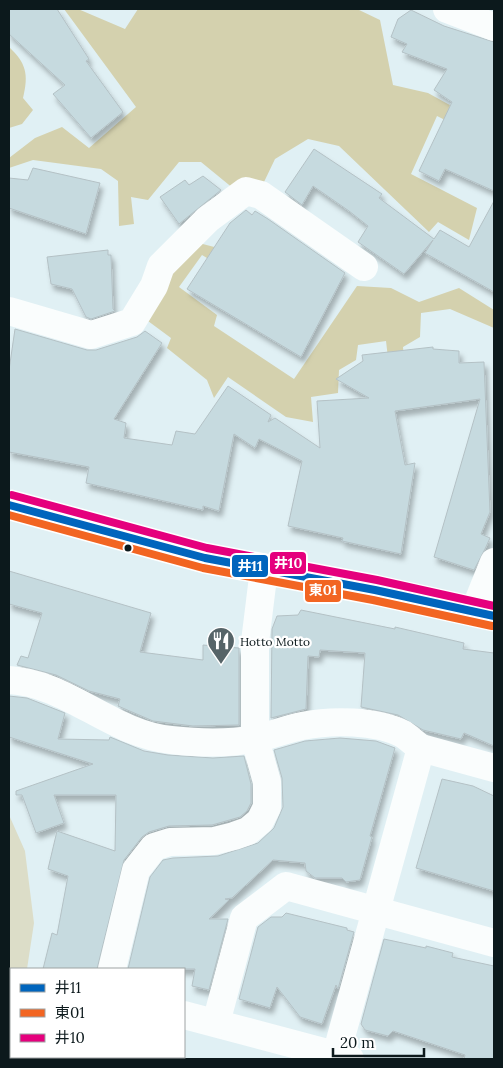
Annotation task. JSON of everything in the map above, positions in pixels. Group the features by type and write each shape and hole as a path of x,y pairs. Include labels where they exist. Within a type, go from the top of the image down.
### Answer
{"street":[{"path":"448,9 494,27"},
{"path":"9,312 92,335 132,322 154,286 161,266 208,219 246,191 261,195 364,268"},
{"path":"9,505 205,558 484,614 494,562"},
{"path":"112,968 136,870 154,846 170,842 214,841 248,831 260,822 267,807 267,782 255,739 255,642 264,569"},
{"path":"9,680 34,684 75,700 125,729 170,740 234,742 255,739 302,726 346,722 384,728 403,734 421,748 494,768"},
{"path":"185,1014 343,1057 375,910 421,748"},
{"path":"216,1023 244,918 286,886 494,943"}],"green space":[{"path":"9,815 25,851 34,923 27,968 10,968 10,1058 12,1059 9,1059"}],"shaded area":[{"path":"64,9 78,9 125,29 138,9 357,9 380,20 393,85 428,93 466,114 459,127 437,116 411,174 477,208 469,240 438,222 429,232 339,146 308,139 275,159 264,182 234,189 201,162 179,162 148,200 131,197 134,224 119,226 118,181 101,169 33,160 9,168 9,158 35,138 62,127 89,148 136,107"},
{"path":"9,47 19,58 25,70 26,82 23,98 33,110 22,124 9,128"},
{"path":"195,242 222,249 225,269 202,255 179,287 217,315 214,326 294,379 357,286 391,288 419,302 459,288 494,310 494,328 450,309 421,313 420,337 403,347 405,373 388,358 386,341 358,345 356,360 339,370 338,393 311,397 313,422 286,417 228,377 214,398 207,380 167,348 171,338 148,321 174,266"}],"building":[{"path":"9,9 57,9 89,59 86,61 123,112 91,138 53,94 65,85 9,34"},
{"path":"411,10 444,26 494,42 494,191 445,169 439,181 419,171 452,102 434,90 447,69 402,52 407,44 391,37 398,19"},
{"path":"314,149 382,194 379,198 434,239 440,230 469,247 494,201 494,292 425,253 433,240 404,274 358,242 368,226 313,186 302,205 285,192"},
{"path":"33,168 100,183 86,234 9,208 9,178 28,180"},
{"path":"203,176 221,190 179,224 160,197 185,180 189,185"},
{"path":"246,210 252,215 255,211 268,219 345,273 301,357 187,289 230,223"},
{"path":"108,250 108,255 111,255 113,309 115,311 91,319 86,317 72,289 51,284 47,257"},
{"path":"15,329 87,350 96,350 137,337 145,331 162,343 114,419 126,423 124,438 172,445 176,431 195,434 228,386 271,415 268,422 275,418 320,448 317,401 369,398 336,379 363,361 362,355 433,347 433,349 459,351 459,363 484,362 490,512 481,534 490,538 474,570 434,557 480,399 395,411 405,465 415,463 401,554 342,541 343,538 288,526 302,461 259,439 255,448 234,434 219,511 203,506 203,510 86,483 89,467 9,452 9,370"},
{"path":"9,571 151,613 140,652 203,660 203,645 239,648 239,725 193,726 153,721 118,706 120,699 89,691 56,675 17,665 21,656 28,658 42,613 9,604"},
{"path":"301,610 395,629 395,627 464,643 463,649 494,653 494,746 464,733 461,739 423,730 398,715 361,707 365,653 320,650 319,657 308,656 306,709 271,718 272,629 277,616 298,615"},
{"path":"9,696 27,698 65,713 58,739 109,740 110,737 144,751 168,755 213,758 244,756 251,784 251,803 247,811 240,817 212,825 169,826 149,832 142,837 124,860 97,968 43,968 52,933 57,935 68,876 48,869 57,831 115,851 116,795 54,795 64,823 36,833 22,795 16,795 16,791 93,764 9,737"},
{"path":"340,738 376,741 395,748 370,836 372,837 360,880 346,882 342,878 315,878 306,871 305,863 273,860 232,898 225,899 229,900 209,919 228,919 209,990 192,986 195,969 128,968 150,877 163,860 218,856 258,843 274,828 283,807 282,778 274,750 305,741"},
{"path":"442,779 473,786 494,796 494,891 416,868"},
{"path":"286,913 347,928 347,930 354,932 338,989 336,985 322,1024 300,1017 277,987 270,1008 239,999 258,927 271,917 282,917"},
{"path":"384,939 426,948 426,946 453,953 452,957 494,966 494,1059 464,1059 465,1055 393,1031 388,1036 365,1030 361,1024"}],"transit line":[{"name":"井10","path":"12,495 207,548 377,580 494,606"},
{"name":"井11","path":"9,505 205,558 375,590 494,616"},
{"name":"東01","path":"9,515 203,568 373,600 492,626"}],"place":[{"name":"Hotto Motto","path":"221,665"}]}
